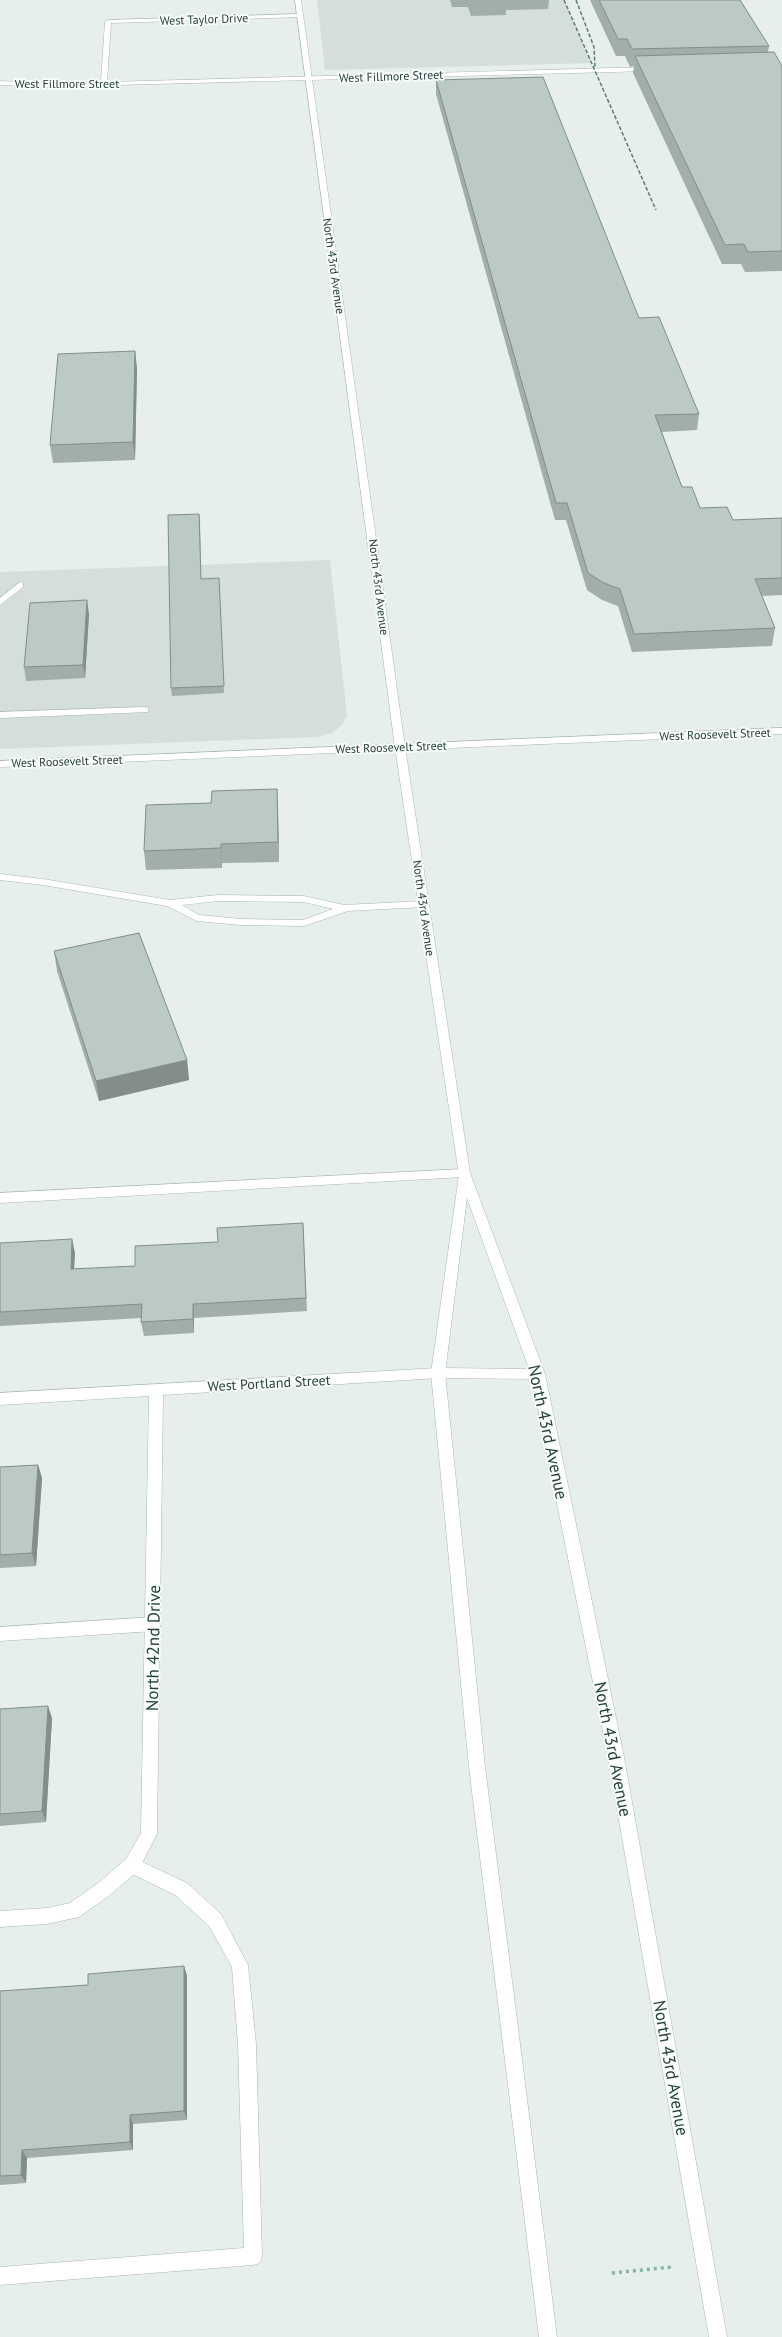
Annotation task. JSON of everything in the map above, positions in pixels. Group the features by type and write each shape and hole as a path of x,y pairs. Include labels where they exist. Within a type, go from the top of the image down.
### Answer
{"main road":[{"name":"North 43rd Avenue","path":"298,0 376,558 400,747 464,1173 538,1374 616,1757 718,2337"},
{"name":"West Taylor Drive","path":"104,84 108,22 300,16"},
{"name":"West Fillmore Street","path":"0,83 42,85 104,84 657,69"},
{"path":"0,602 20,585"},
{"path":"0,715 146,710"},
{"name":"West Roosevelt Street","path":"0,764 782,731"},
{"path":"0,877 42,882 170,903 218,898 304,899 344,908 423,904"},
{"path":"170,903 197,918 241,922 304,923 344,908"},
{"name":"North 43rd Avenue","path":"464,1173 438,1373 477,1767 548,2337"},
{"path":"0,1198 464,1173"},
{"name":"West Portland Street","path":"0,1399 438,1373 538,1374"},
{"name":"North 42nd Drive","path":"0,1919 48,1916 73,1910 104,1889 132,1865 149,1834 154,1624 156,1390"},
{"path":"0,1634 154,1624"},
{"path":"0,2276 253,2256 247,2044 240,1965 215,1920 180,1889 132,1865"}],"path":[{"path":"612,2273 672,2267"}],"shaded area":[{"path":"317,0 564,0 591,63 325,70"},
{"path":"330,560 347,716 342,725 332,733 317,737 0,749 0,572"}],"building":[{"path":"599,0 740,0 769,46 632,49 627,39 618,39"},
{"path":"774,52 782,66 782,251 748,252 744,244 725,245 635,56"},
{"path":"543,77 639,318 659,317 699,414 655,415 682,487 692,487 700,508 727,507 733,520 782,518 782,578 755,579 775,628 634,634 620,589 604,583 588,573 567,503 556,503 436,80"},
{"path":"135,351 133,442 50,445 58,354"},
{"path":"199,514 201,579 219,578 224,686 171,688 168,515"},
{"path":"87,600 83,665 24,667 30,603"},
{"path":"277,789 278,842 221,844 221,848 144,851 146,805 211,803 212,791"},
{"path":"139,933 187,1060 96,1081 54,951"},
{"path":"303,1223 306,1298 193,1304 193,1319 141,1322 142,1304 0,1312 0,1243 72,1239 71,1269 135,1266 135,1246 218,1242 217,1228"},
{"path":"38,1465 32,1553 0,1555 0,1467"},
{"path":"48,1706 42,1811 0,1814 0,1709"},
{"path":"184,1966 184,2111 130,2115 130,2142 22,2150 21,2175 0,2176 0,1991 88,1985 88,1974"}],"railway":[{"path":"564,0 656,210"},
{"path":"576,0 594,47 595,68"}]}
